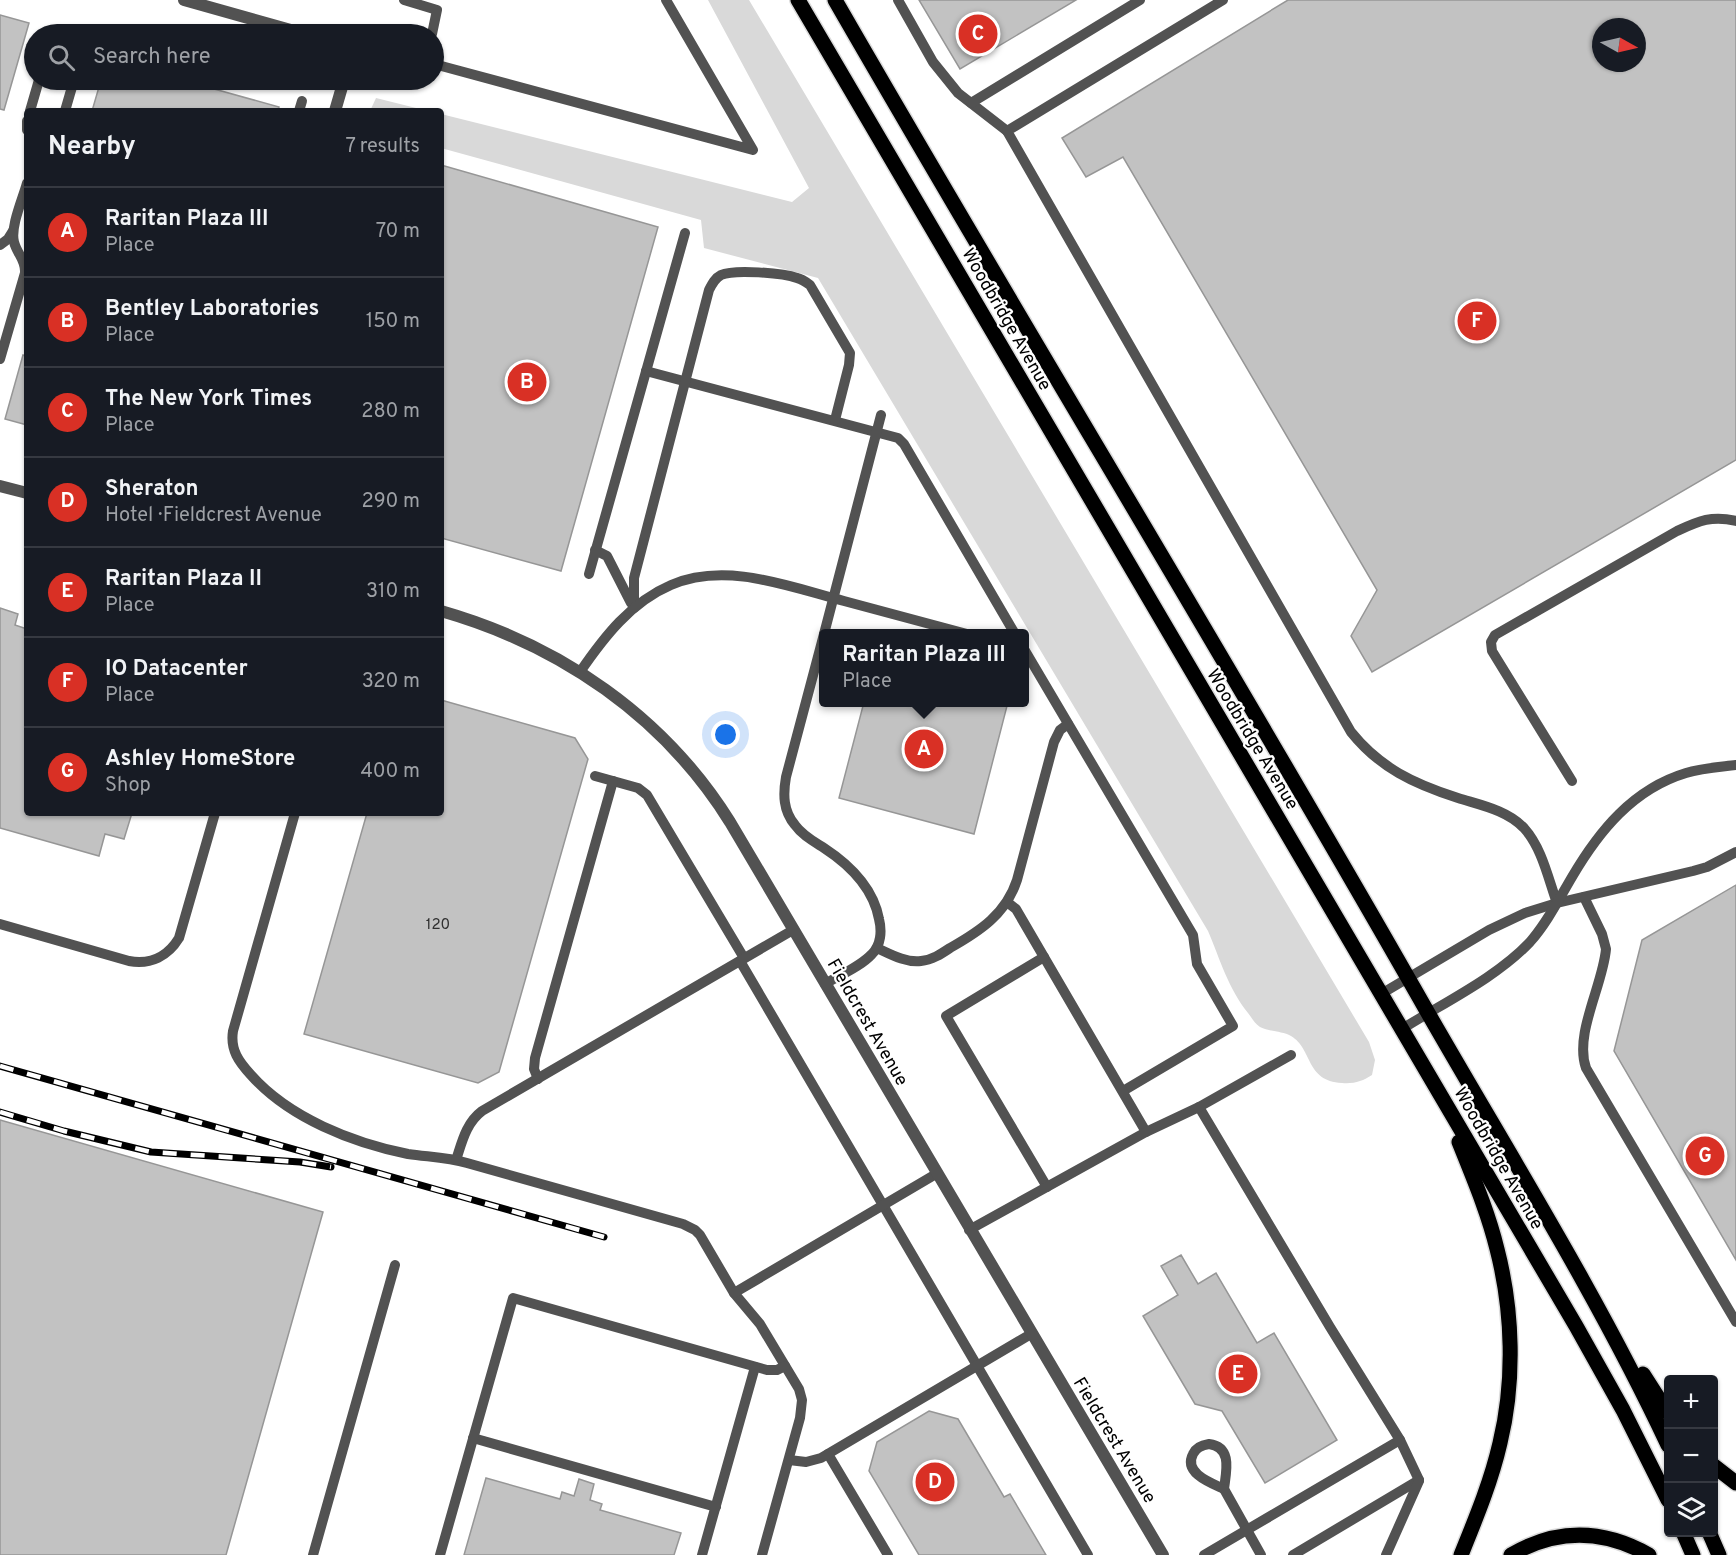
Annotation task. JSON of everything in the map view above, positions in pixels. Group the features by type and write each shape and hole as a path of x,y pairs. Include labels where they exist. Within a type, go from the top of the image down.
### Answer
{"main road":[{"name":"Woodbridge Avenue","path":"798,0 1618,1400 1664,1492"},
{"name":"Woodbridge Avenue","path":"835,0 1409,978 1572,1262 1628,1364 1664,1437"},
{"path":"1421,1063 1458,1139 1487,1214 1498,1251 1507,1305 1510,1366 1504,1422 1490,1481 1461,1555"},
{"path":"1572,1262 1664,1407"},
{"path":"1718,1470 1736,1483"},
{"path":"1511,1555 1547,1539 1584,1535 1597,1535 1620,1541 1649,1555"},
{"path":"1685,1537 1693,1555"},
{"path":"1711,1537 1719,1555"}],"street":[{"path":"184,0 269,24"},
{"path":"337,108 341,90"},
{"path":"0,486 24,492"},
{"name":"Fieldcrest Avenue","path":"444,612 513,635 543,649 580,672 624,703 648,724 702,782 730,822 1162,1555"}],"lane":[{"path":"404,0 437,10 434,24"},
{"path":"444,67 753,150 666,0"},
{"path":"897,0 933,62 958,93 1006,131 1351,732 1365,750 1400,775 1429,789 1501,812 1518,822 1538,850 1557,903"},
{"path":"972,103 1140,0"},
{"path":"1006,131 1223,0"},
{"path":"31,108 36,90"},
{"path":"66,108 71,90"},
{"path":"24,194 14,230 14,241 24,264"},
{"path":"0,245 14,230"},
{"path":"589,574 685,233"},
{"path":"0,359 24,272"},
{"path":"634,608 634,578 710,290 720,275 733,272 799,278 813,290 850,353 835,420"},
{"path":"646,371 835,420 902,440 1013,629"},
{"path":"825,629 881,415"},
{"path":"1572,781 1492,651 1491,642 1495,635 1677,531 1700,521 1721,517 1736,521"},
{"path":"595,550 607,556 634,608"},
{"path":"580,672 603,640 634,608 669,585 691,578 711,576 755,578 952,629"},
{"path":"819,653 786,777 784,798 795,827 848,867 870,892 880,924 877,948 868,958 825,984"},
{"path":"1029,658 1192,935 1197,964 1233,1026 1123,1091"},
{"path":"877,948 914,961 934,958 985,927 1007,902 1017,880 1053,742 1060,730 1068,724"},
{"path":"1401,1029 1488,976 1518,954 1536,935 1596,841 1619,812 1639,795 1688,772 1736,765"},
{"path":"595,776 638,788 652,801 883,1205 1088,1555"},
{"path":"538,1079 534,1069 535,1059 613,781"},
{"path":"0,924 129,961 144,962 158,958 170,950 179,938 214,816"},
{"path":"294,816 233,1031 233,1050 264,1089 311,1120 385,1148 408,1154 456,1160 690,1227 700,1235 734,1293 760,1324 801,1394 803,1406 762,1555"},
{"path":"1381,994 1508,921 1557,903 1707,867 1736,852"},
{"path":"1584,897 1602,934 1606,949 1584,1040 1583,1059 1586,1068 1736,1322"},
{"path":"1007,902 1016,909 1146,1132"},
{"path":"456,1160 472,1120 482,1112 793,930"},
{"path":"1044,957 946,1016 1047,1187"},
{"path":"969,1230 1291,1055"},
{"path":"1199,1107 1330,1328 1400,1440 1419,1480 1386,1555"},
{"path":"734,1293 936,1173"},
{"path":"313,1555 395,1265"},
{"path":"440,1555 513,1298 755,1367 772,1371 785,1366"},
{"path":"789,1460 811,1462 828,1454 1030,1334"},
{"path":"702,1555 755,1367"},
{"path":"473,1438 716,1507"},
{"path":"1204,1555 1400,1440"},
{"path":"828,1454 888,1555"},
{"path":"1293,1555 1419,1480"},
{"path":"1224,1489 1261,1555"}],"shaded area":[{"path":"708,0 749,0 1369,1042 1375,1060 1372,1075 1369,1077 1358,1082 1346,1083 1330,1081 1322,1077 1315,1071 1298,1042 1287,1034 1260,1027 1241,1003 1225,973 1208,931 818,278 704,248 701,220 444,149 444,115 792,202 809,188"},
{"path":"376,98 416,108 371,108"}],"building":[{"path":"919,0 1076,0 960,69"},
{"path":"1288,0 1736,0 1736,460 1372,672 1351,636 1377,590 1123,157 1086,177 1062,138"},
{"path":"0,15 29,23 24,24 24,40 4,110 0,109"},
{"path":"98,90 218,90 279,107 279,108 93,108"},
{"path":"444,166 658,227 561,571 444,539"},
{"path":"23,355 24,355 24,424 5,419"},
{"path":"0,608 18,614 15,625 24,628 24,816 131,816 124,839 105,834 99,856 0,828"},
{"path":"444,701 575,738 588,759 499,1072 478,1083 304,1034 366,816 444,816"},
{"path":"863,707 1007,707 974,834 839,798"},
{"path":"1736,885 1736,1260 1614,1051 1642,940"},
{"path":"0,1120 323,1212 226,1555 0,1555"},
{"path":"1181,1255 1198,1284 1216,1273 1257,1343 1274,1333 1337,1440 1265,1483 1222,1411 1195,1404 1143,1316 1178,1295 1161,1266"},
{"path":"929,1411 958,1419 1004,1497 1010,1494 1046,1555 919,1555 869,1471 877,1442"},
{"path":"486,1478 560,1499 562,1492 574,1496 579,1479 594,1484 590,1500 602,1504 600,1510 681,1533 674,1555 464,1555"}],"railway":[{"path":"0,1066 604,1237"},
{"path":"0,1112 64,1131 151,1152 300,1162 331,1167"}],"place":[{"name":"The New York Times","path":"978,34"},
{"name":"IO Datacenter","path":"1477,321"},
{"name":"Bentley Laboratories","path":"527,382"},
{"name":"Raritan Plaza III","path":"924,749"},
{"name":"Ashley HomeStore","path":"1705,1156"},
{"name":"Raritan Plaza II","path":"1238,1374"},
{"name":"Sheraton","path":"935,1482"}]}
